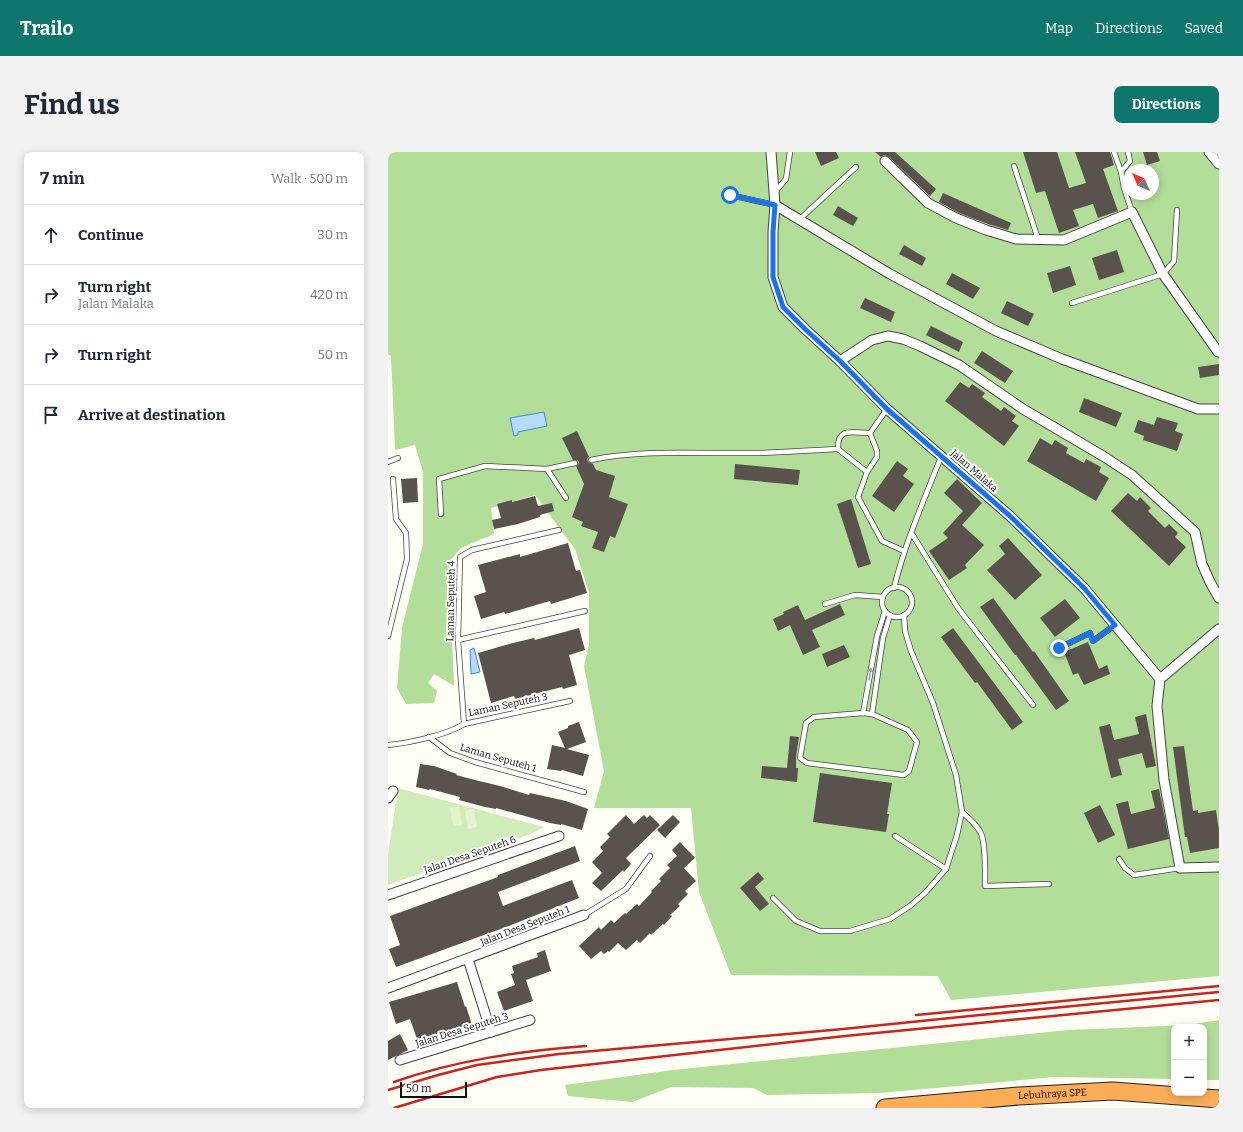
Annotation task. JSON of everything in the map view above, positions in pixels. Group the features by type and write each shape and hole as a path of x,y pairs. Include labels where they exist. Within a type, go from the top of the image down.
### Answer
{"highway":[{"path":"881,1108 1101,1087 1171,1088"},
{"path":"1207,1089 1219,1089"},
{"name":"Lebuhraya SPE","path":"885,1108 1019,1096 1113,1091 1219,1099"}],"street":[{"name":"Jalan Malaka","path":"771,152 775,192 773,277 783,307 840,361 887,409 1010,516 1084,588 1160,679"},
{"path":"1209,152 1219,164"},
{"path":"885,161 928,203 956,218 986,230 1016,239 1064,240 1132,212 1163,274 1219,352"},
{"path":"775,205 890,274 996,331 1062,359 1198,409 1219,408"},
{"path":"840,361 872,340 888,336 903,339 959,365 1023,409 1103,456 1132,475 1195,532 1202,564 1219,598"},
{"path":"1219,630 1160,679 1157,706 1164,780 1180,868 1219,867"},
{"name":"Jalan Desa Seputeh 6","path":"388,895 560,836"},
{"name":"Jalan Desa Seputeh 1","path":"388,988 584,915"},
{"path":"468,959 491,1032"},
{"name":"Jalan Desa Seputeh 3","path":"400,1060 530,1020"}],"lane":[{"path":"775,192 786,179 790,152"},
{"path":"1114,152 1132,212"},
{"path":"1121,172 1130,161 1128,152"},
{"path":"1014,166 1038,239"},
{"path":"800,219 856,167"},
{"path":"730,195 775,205"},
{"path":"1072,303 1163,274 1174,262 1177,210"},
{"path":"838,449 838,441 842,435 851,431 864,434 870,433 887,409"},
{"path":"870,433 877,451 877,457 867,472 858,497 882,541 904,551"},
{"path":"591,460 610,456 632,455 754,453 838,449 867,472"},
{"path":"894,588 904,551 912,534 941,457"},
{"path":"388,462 398,458"},
{"path":"441,514 439,480 485,466 547,469 575,463"},
{"path":"547,469 566,498"},
{"path":"388,636 407,559 406,533 396,519 393,479"},
{"name":"Laman Seputeh 4","path":"464,724 458,640 460,557 472,550 559,530"},
{"path":"912,534 958,608 1033,705"},
{"path":"894,588 901,588 907,591 911,597 912,604 909,611 904,615 897,617 890,615 885,611 882,604 883,597 888,591 894,588"},
{"path":"825,604 855,595 883,597"},
{"path":"458,640 585,611"},
{"path":"863,713 877,636 885,611"},
{"path":"872,714 883,638 890,615"},
{"path":"773,898 796,921 820,931 850,931 890,919 925,894 946,869 957,835 962,812 956,775 933,703 911,651 904,615"},
{"path":"1059,648 1090,633 1093,641 1115,625"},
{"name":"Laman Seputeh 3","path":"429,737 456,729 464,724 570,701"},
{"path":"863,713 872,714 908,730 917,742 909,771 904,775 807,763 800,758 806,723 814,717 863,713"},
{"path":"388,745 429,737"},
{"name":"Laman Seputeh 1","path":"429,737 450,753 475,762 584,792"},
{"path":"962,812 975,825 982,836 985,886 1049,884"},
{"path":"896,836 946,869"},
{"name":"Jalan Desa Seputeh 1","path":"584,915 626,889 650,856"},
{"path":"1119,859 1125,868 1134,875 1180,868"}],"green space":[{"path":"388,152 1219,152 1219,976 951,1000 938,976 731,975 699,892 691,808 594,808 604,771 584,666 589,644 589,593 575,549 535,495 491,508 494,534 461,548 449,562 454,686 434,674 428,683 437,691 434,703 406,704 397,688 402,628 423,544 423,472 415,445 395,450 391,356 388,354"},
{"path":"398,788 544,827 533,833 388,885 388,855"},
{"path":"459,806 462,825 453,826 450,808"},
{"path":"474,809 477,827 468,829 465,811"},
{"path":"1219,1020 1219,1080 1207,1080 1207,1024 1194,1024"},
{"path":"1171,1026 1171,1079 1055,1077 880,1093 767,1095 753,1088 671,1087 632,1102 568,1096 565,1085 673,1070 1069,1030"}],"water":[{"path":"544,412 547,426 518,432 518,435 514,436 510,418"},
{"path":"474,648 480,672 471,674 470,650"}],"building":[{"path":"815,152 836,152 839,158 821,166"},
{"path":"875,152 895,152 936,189 930,196 889,157 884,155 881,157"},
{"path":"1023,152 1057,152 1069,188 1086,183 1075,152 1110,152 1114,165 1103,169 1118,211 1098,218 1093,204 1073,210 1079,226 1059,233 1045,191 1036,193"},
{"path":"1143,152 1157,152 1160,161 1147,164"},
{"path":"943,193 1011,223 1008,230 959,213 939,202"},
{"path":"838,206 858,218 853,226 833,215"},
{"path":"904,245 926,258 922,266 899,254"},
{"path":"1117,250 1124,272 1099,280 1092,258"},
{"path":"1070,266 1076,285 1053,293 1047,273"},
{"path":"952,273 980,288 973,299 946,284"},
{"path":"865,298 895,312 891,322 860,308"},
{"path":"1007,301 1034,314 1028,326 1001,313"},
{"path":"931,326 963,342 959,352 926,335"},
{"path":"982,351 1013,371 1005,383 974,363"},
{"path":"1219,364 1219,375 1200,378 1198,367"},
{"path":"960,382 969,388 972,384 985,393 982,397 1001,411 1004,407 1016,416 1012,421 1019,426 1004,446 945,401"},
{"path":"1084,398 1122,413 1116,427 1079,412"},
{"path":"1157,417 1178,423 1175,431 1183,434 1177,451 1143,440 1144,436 1134,432 1138,420 1154,425"},
{"path":"577,431 589,457 587,459 588,462 593,464 596,470 615,476 609,497 628,504 615,538 610,536 604,552 592,548 598,532 581,526 583,522 572,517 584,484 576,466 579,462 577,460 573,460 562,438"},
{"path":"1040,438 1052,445 1055,440 1068,448 1066,453 1084,463 1086,459 1101,467 1099,472 1109,478 1096,501 1027,461"},
{"path":"897,461 908,469 903,476 914,484 894,512 872,496"},
{"path":"735,464 800,470 798,485 734,479"},
{"path":"417,478 418,502 403,503 401,479"},
{"path":"957,479 982,503 962,525 984,545 965,565 967,568 949,580 929,551 948,538 943,533 963,511 944,493"},
{"path":"1128,493 1137,501 1140,497 1151,508 1148,511 1165,528 1169,524 1178,533 1175,537 1186,547 1169,566 1111,511"},
{"path":"535,496 538,506 552,503 554,511 518,524 494,529 492,520 501,518 497,504"},
{"path":"851,499 871,564 858,568 837,504"},
{"path":"1008,538 1042,575 1015,600 987,570 1005,554 999,546"},
{"path":"568,543 576,571 580,570 587,593 551,604 550,601 505,614 504,612 481,619 474,596 486,592 478,565 520,554 520,557"},
{"path":"993,598 1033,652 1034,651 1069,701 1056,710 980,607"},
{"path":"1065,599 1080,618 1055,637 1040,618"},
{"path":"840,604 845,615 812,630 820,647 803,655 790,625 778,631 773,619 784,614 783,612 798,605 805,620"},
{"path":"579,628 585,650 569,655 577,685 563,689 562,687 515,699 514,696 491,703 478,653 513,643 534,638 535,640"},
{"path":"953,628 1023,722 1012,730 977,682 975,683 941,637"},
{"path":"1088,642 1099,669 1107,665 1110,674 1084,685 1078,673 1073,675 1064,652"},
{"path":"844,645 850,657 827,667 822,654"},
{"path":"1146,714 1156,766 1146,768 1142,753 1118,759 1122,775 1111,778 1099,727 1110,724 1114,740 1139,734 1135,717"},
{"path":"579,722 586,742 567,749 589,755 583,776 562,770 547,769 552,745 565,748 558,732"},
{"path":"790,736 799,737 796,757 796,768 798,768 797,782 761,778 762,766 787,768"},
{"path":"1184,746 1193,811 1198,810 1198,813 1216,810 1219,830 1219,848 1190,853 1187,837 1185,837 1173,747"},
{"path":"420,764 434,766 457,774 456,775 529,795 530,793 566,801 588,809 582,830 496,808 485,807 459,800 460,797 416,787"},
{"path":"820,773 892,783 886,832 813,822"},
{"path":"1159,789 1169,839 1128,849 1116,804 1128,801 1131,814 1155,808 1151,791"},
{"path":"1100,805 1115,835 1098,843 1084,813"},
{"path":"626,815 634,824 644,815 647,818 650,815 660,825 626,858 631,864 624,872 623,870 601,891 592,883 602,873 592,862 603,851 600,847 610,837 607,834"},
{"path":"673,815 680,822 665,838 657,830"},
{"path":"680,842 695,858 684,868 696,881 685,891 688,894 678,904 680,906 670,915 672,916 664,925 663,924 651,935 650,933 640,943 637,940 626,950 618,943 609,952 608,951 604,954 601,951 591,959 579,946 599,927 601,930 611,920 614,923 637,904 639,906 661,881 659,879 670,868 667,865 677,856 672,850"},
{"path":"575,846 580,861 498,892 503,906 572,880 579,898 506,927 396,967 389,949 400,945 390,916 498,877 498,875"},
{"path":"758,872 764,879 755,887 769,904 760,911 740,888"},
{"path":"545,950 551,971 526,980 533,1001 504,1011 497,992 515,985 511,974 514,973 512,966 538,957 537,953"},
{"path":"457,982 472,1025 442,1033 418,1042 410,1019 396,1024 389,1002"},
{"path":"400,1034 408,1050 388,1060 388,1041"}],"railway":[{"path":"916,1015 1219,986"},
{"path":"388,1090 477,1065 559,1054 843,1029 1219,992"},
{"path":"394,1108 497,1077 541,1070 845,1036 1219,1000"},
{"path":"394,1082 417,1074 465,1062 513,1054 586,1046"}],"route":[{"path":"730,195 775,205 773,232 773,277 783,307 840,361 887,409 1010,516 1084,588 1115,625 1093,641 1090,633 1059,648"}]}
